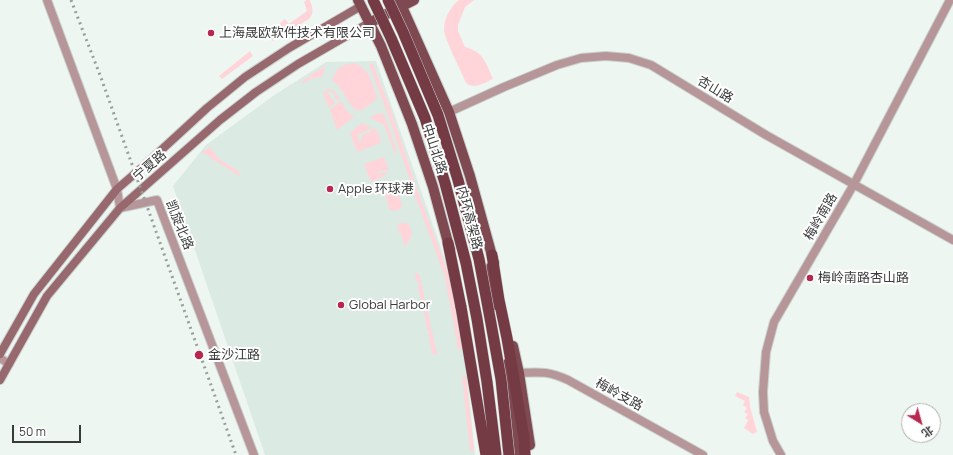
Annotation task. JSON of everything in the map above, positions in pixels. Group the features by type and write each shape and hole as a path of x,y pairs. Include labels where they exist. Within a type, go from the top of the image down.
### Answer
{"highway":[{"name":"内环高架路","path":"373,0 392,38 425,118 445,184 466,263 477,319 496,455"},
{"name":"内环高架路","path":"388,0 438,115 458,180 479,259 490,318 501,379 509,455"},
{"path":"448,242 461,307 486,455"},
{"path":"492,255 524,438 525,455"}],"main road":[{"path":"360,3 373,0"},
{"path":"369,23 400,3 414,0"},
{"name":"宁夏路","path":"0,354 34,294 117,189 146,165 207,108 245,77 360,3"},
{"name":"中山北路","path":"360,3 381,46 412,124 433,187 448,242 466,320 473,361 483,455"},
{"name":"中山北路","path":"400,3 449,112 470,176 492,255 519,373 529,436 530,455"},
{"name":"宁夏路","path":"0,380 47,296 120,208 220,120 256,92 298,64 369,23"},
{"name":"中山北路","path":"492,255 490,282 506,360 517,455"}],"street":[{"path":"47,0 117,189 120,208"},
{"name":"梅岭南路","path":"781,455 773,441 764,412 763,392 766,352 774,322 854,184 950,0"},
{"name":"杏山路","path":"449,112 557,65 581,58 606,56 629,58 651,65 766,134 953,240"},
{"name":"凯旋北路","path":"120,208 157,200 254,455"},
{"path":"0,358 9,364"},
{"name":"梅岭支路","path":"519,373 546,372 568,380 703,455"}],"shaded area":[{"path":"306,0 310,0 312,8 311,17 272,41 269,35 270,32 271,33 285,19 289,24 307,11 304,2"},
{"path":"459,0 474,0 465,7 458,25 458,31 465,47 476,52 484,59 493,79 476,86 466,83 450,48 444,30 446,17 450,9"},
{"path":"250,51 253,56 222,79 219,76"},
{"path":"376,61 450,274 467,375 475,455 265,455 173,186 206,145 273,96 326,62"},
{"path":"353,63 363,68 369,76 377,97 376,100 360,111 352,106 337,84 332,81 339,68"},
{"path":"371,63 373,64 391,110 418,192 449,275 462,349 458,350 445,277 369,65"},
{"path":"323,67 325,68 322,77 313,78 303,83 302,81"},
{"path":"328,88 334,91 340,99 337,101 331,90 327,93 335,103 329,108 323,93"},
{"path":"341,101 347,111 354,117 337,130 330,110"},
{"path":"378,113 384,114 397,152 395,154 384,125 370,118"},
{"path":"362,123 371,127 369,130 357,135 360,142 362,141 361,136 370,132 373,128 377,130 381,142 357,152 350,133"},
{"path":"210,147 220,160 237,170 242,178 202,152"},
{"path":"384,157 389,171 384,170 377,172 378,174 384,172 387,173 383,177 371,182 364,164"},
{"path":"394,187 396,188 402,205 399,209 393,211 390,210 384,192 387,189"},
{"path":"398,224 409,224 412,235 405,247 400,231 398,232 397,229 399,228"},
{"path":"415,273 418,273 420,277 437,354 434,355 428,333 430,331 427,329 424,310 425,307 422,305 418,287 420,284 417,282"},
{"path":"462,376 466,376 474,450 470,451"},
{"path":"737,392 749,397 750,407 757,432 753,434 744,428 748,420 745,418 748,414 744,412 747,408 743,405 745,401 735,396"}],"railway":[{"path":"71,0 100,75 236,455"}],"place":[{"name":"上海晟欧软件技术有限公司","path":"211,33"},
{"name":"Apple 环球港","path":"330,189"},
{"name":"梅岭南路杏山路","path":"810,278"},
{"name":"Global Harbor","path":"341,305"},
{"name":"金沙江路","path":"199,355"}]}
